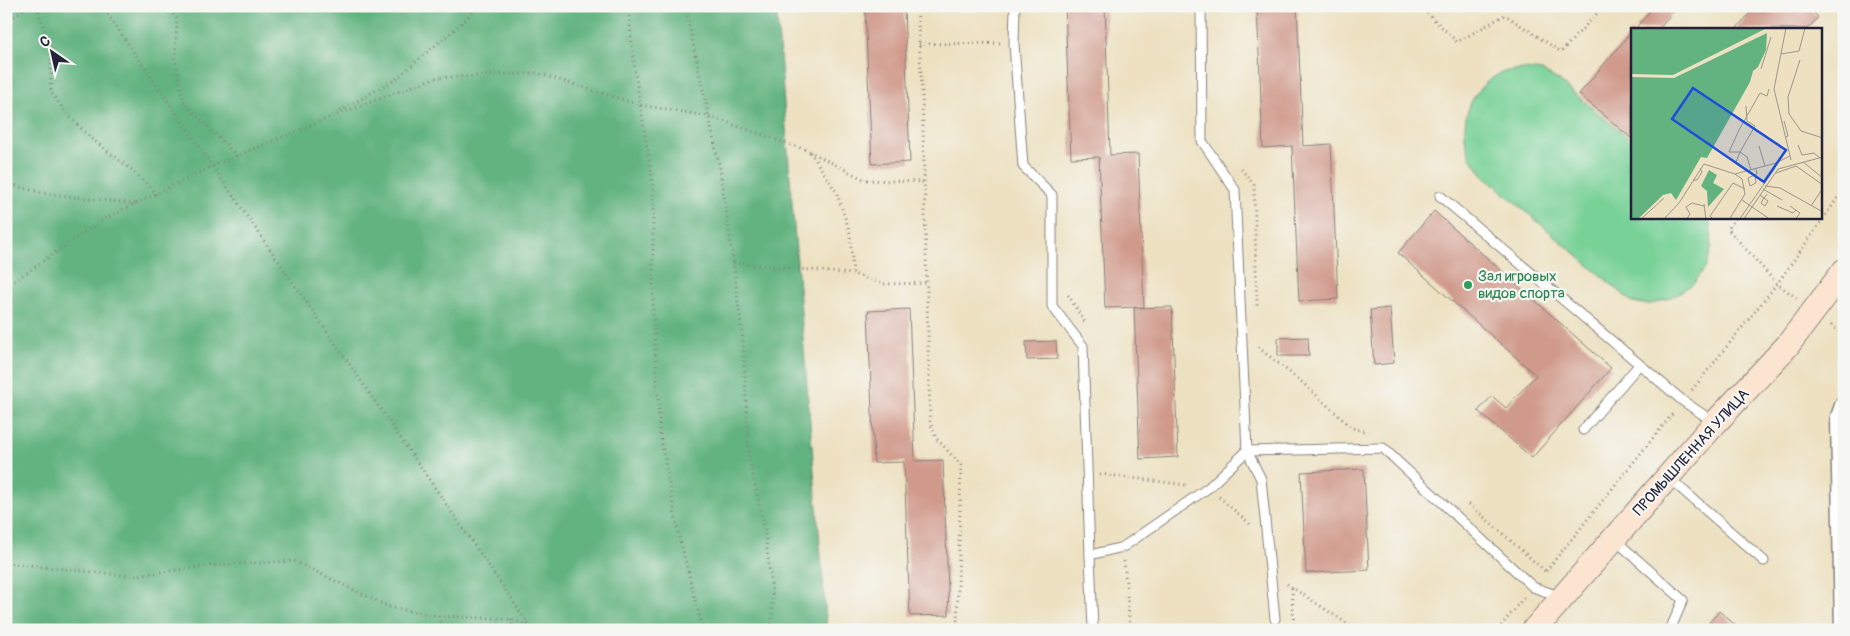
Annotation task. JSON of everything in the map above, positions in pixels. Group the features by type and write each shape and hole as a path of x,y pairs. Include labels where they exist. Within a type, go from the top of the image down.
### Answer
{"street":[{"name":"ПРОМЫШЛЕННАЯ УЛИЦА","path":"1534,630 1714,423 1787,346 1844,271"},
{"path":"1844,403 1839,417 1844,630"}],"lane":[{"path":"1015,6 1014,44 1023,166 1052,195 1052,306 1083,346 1093,630"},
{"path":"1201,6 1202,142 1235,190 1248,451 1261,480 1275,619"},
{"path":"1440,196 1639,365 1683,401 1714,423"},
{"path":"1583,430 1639,365"},
{"path":"1090,555 1123,546 1208,488 1248,451 1383,448 1533,587 1564,597"},
{"path":"1667,476 1764,561"},
{"path":"1613,539 1683,600 1670,630"}],"path":[{"path":"6,22 28,6"},
{"path":"37,6 51,53 51,92 67,114 92,139 132,170 157,194"},
{"path":"102,6 532,628"},
{"path":"167,6 177,19 175,59 184,102 237,156"},
{"path":"331,116 396,79 464,21 478,6"},
{"path":"628,6 634,72 653,184 653,311 660,435 679,536 703,630"},
{"path":"685,6 720,169 733,263 743,340 749,456 765,532 772,600 771,630"},
{"path":"917,6 930,422 936,438 962,465 957,626 964,630"},
{"path":"1420,6 1457,42 1505,15 1560,52 1604,6"},
{"path":"919,44 1014,44"},
{"path":"6,287 102,220 213,166 331,116 435,78 537,73 640,104 708,116 809,151 866,180 924,182"},
{"path":"809,151 837,193 850,233 853,274"},
{"path":"1236,163 1254,185 1258,310"},
{"path":"6,183 42,192 136,204"},
{"path":"1498,630 1778,284 1844,189"},
{"path":"1734,219 1728,229 1778,284 1844,336"},
{"path":"733,263 853,274 884,284 926,283"},
{"path":"1258,339 1259,348 1303,383 1352,428 1372,433"},
{"path":"1088,472 1160,482"},
{"path":"1208,488 1266,538"},
{"path":"1464,501 1545,571"},
{"path":"1123,546 1130,630"},
{"path":"6,563 131,576 216,565 294,561 389,607 439,616 511,619 539,630"},
{"path":"1271,574 1357,630"},
{"path":"1292,587 1294,630"},
{"path":"439,616 442,630"},
{"path":"511,619 514,630"}],"green space":[{"path":"6,6 776,6 827,630 6,630"},
{"path":"1524,69 1542,71 1558,80 1631,140 1631,219 1707,219 1710,225 1712,246 1706,267 1693,284 1670,298 1649,305 1632,302 1483,175 1471,158 1466,144 1466,119 1469,106 1475,95 1492,78 1506,71"}],"building":[{"path":"1065,6 1105,6 1110,155 1138,154 1144,307 1105,308 1099,157 1071,158"},
{"path":"1257,6 1297,6 1303,146 1331,144 1338,299 1299,301 1292,146 1263,148"},
{"path":"1654,6 1678,6 1660,28 1636,28"},
{"path":"1756,6 1806,6 1818,17 1809,28 1737,28"},
{"path":"904,7 910,162 872,164 865,9"},
{"path":"1631,32 1631,138 1579,94"},
{"path":"1434,211 1611,368 1532,458 1478,411 1492,396 1506,408 1536,375 1398,253"},
{"path":"1172,307 1178,457 1140,459 1134,308"},
{"path":"1390,308 1394,363 1374,365 1370,310"},
{"path":"909,309 915,461 943,460 949,615 910,616 904,462 874,463 868,311"},
{"path":"1308,337 1309,356 1278,356 1278,338"},
{"path":"1056,341 1057,359 1027,360 1026,342"},
{"path":"1364,469 1369,570 1306,573 1301,472"},
{"path":"1719,611 1741,630 1703,630"}],"place":[{"name":"Зал игровых видов спорта","path":"1468,285"}]}
